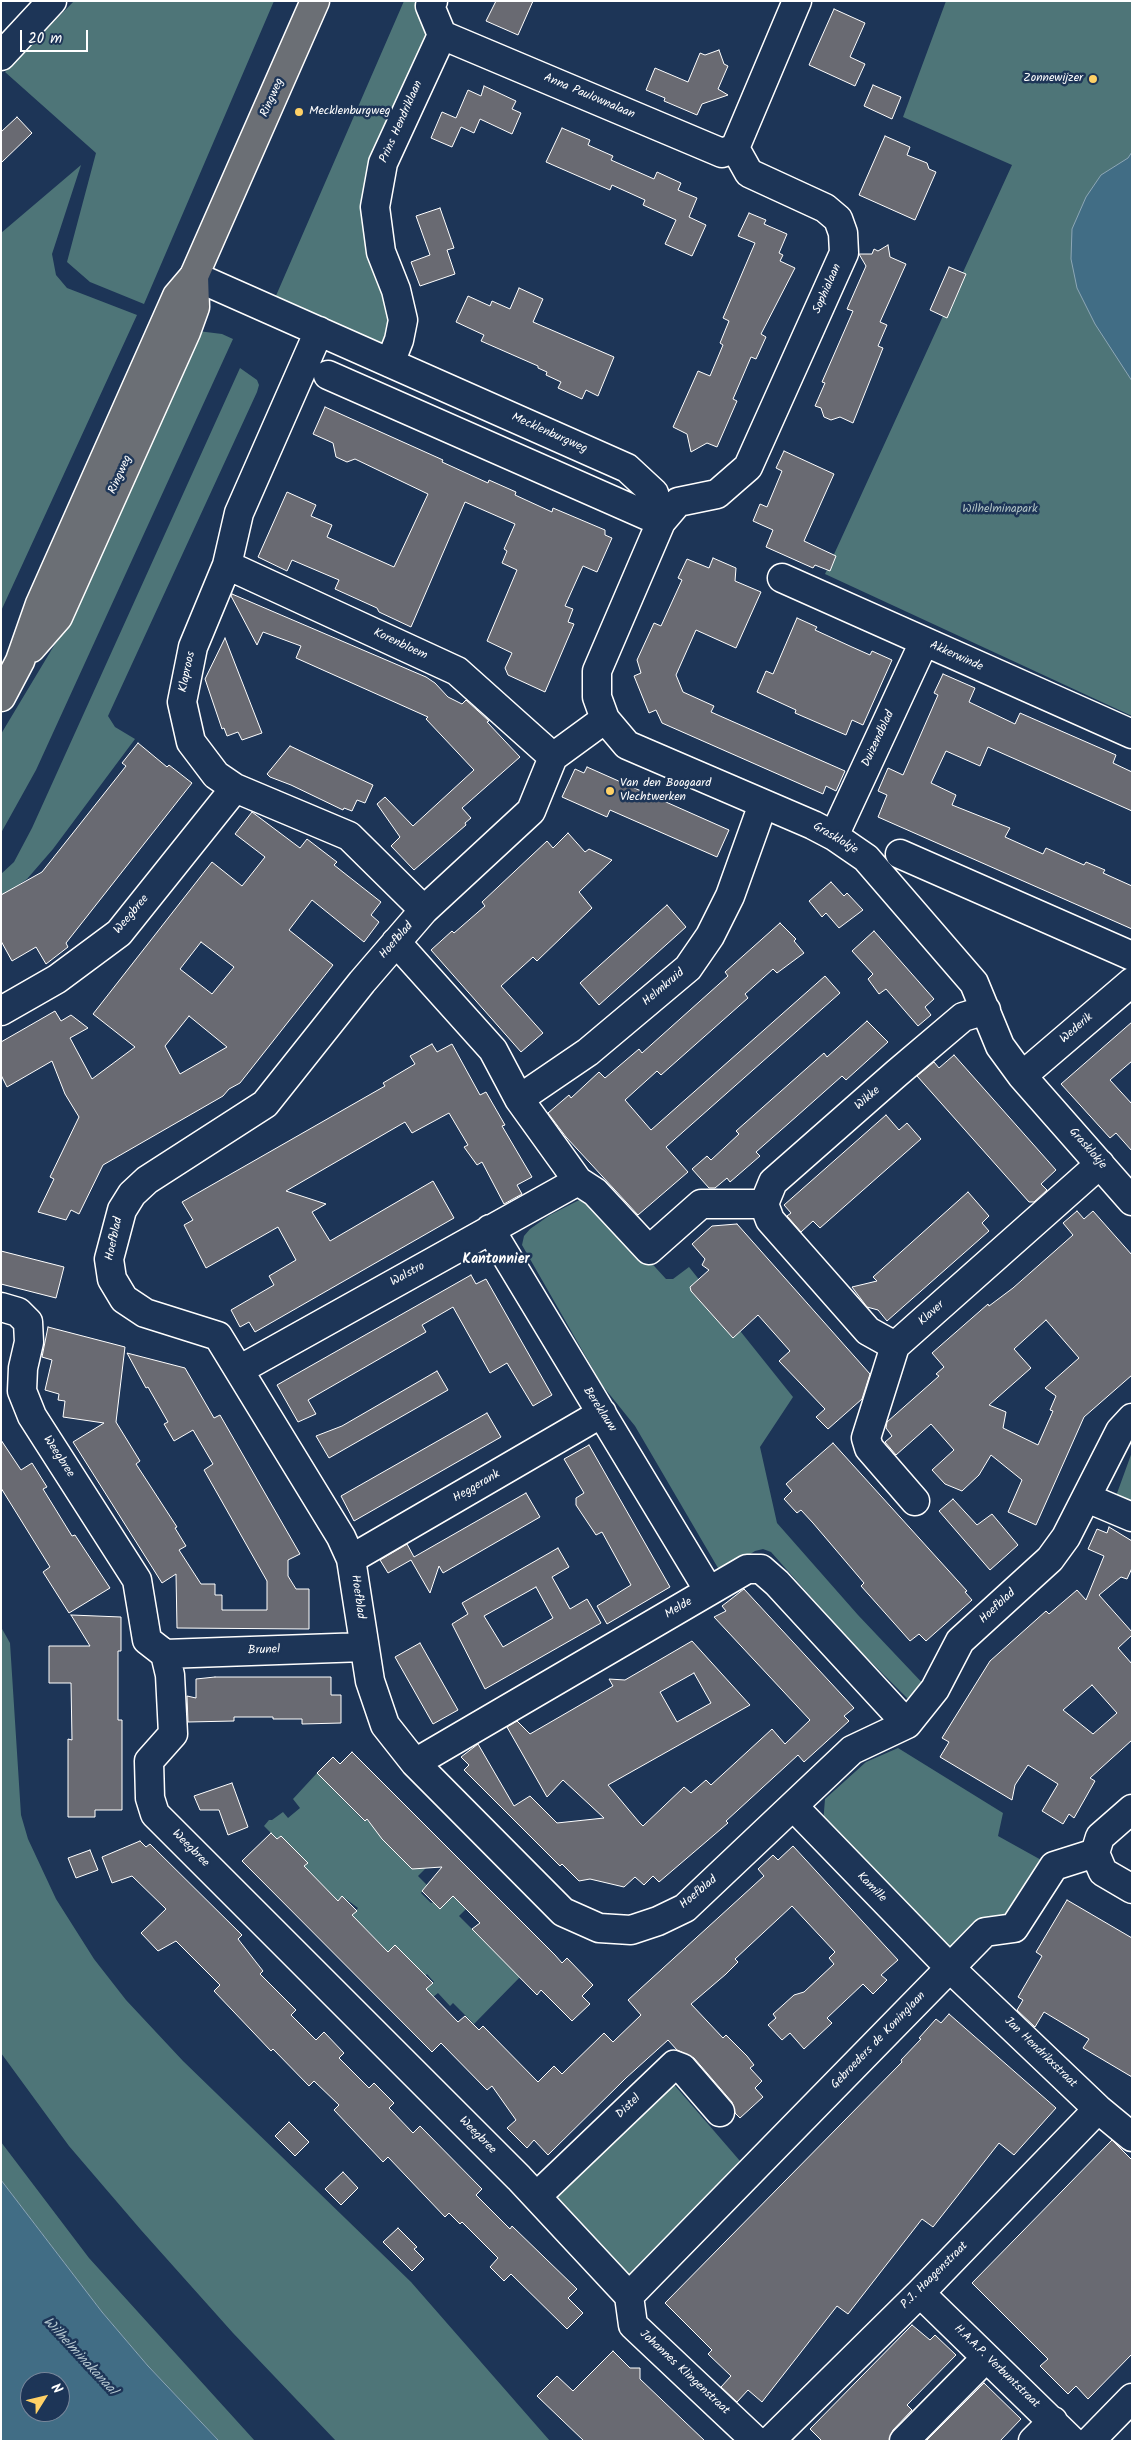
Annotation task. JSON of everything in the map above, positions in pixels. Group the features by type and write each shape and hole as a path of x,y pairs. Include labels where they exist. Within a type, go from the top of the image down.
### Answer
{"main road":[{"name":"Ringweg","path":"1,697 20,661 58,617 186,332 195,308 194,276 315,1"}],"street":[{"path":"1,56 52,1"},
{"path":"433,1 430,6 442,35"},
{"path":"735,148 797,1"},
{"name":"Anna Paulownalaan","path":"442,35 722,153 735,148"},
{"name":"Prins Hendriklaan","path":"400,367 399,340 403,320 396,290 381,252 375,207 382,163 442,35"},
{"name":"Sophialaan","path":"654,519 678,502 717,494 748,467 844,253 843,233 838,219 825,208 749,173 735,148"},
{"name":"Mecklenburgweg","path":"194,276 628,468 654,492 654,519"},
{"name":"Klaproos","path":"319,331 239,513 227,565 193,647 182,702 191,742 216,775 235,788 349,836 424,910"},
{"path":"395,405 400,367"},
{"path":"328,375 654,519"},
{"name":"Grasklokje","path":"654,519 597,671 597,697 605,719 627,745 834,836 866,858 974,983 1000,1046 1022,1076 1132,1201"},
{"name":"Korenbloem","path":"227,565 457,671 553,757"},
{"name":"Akkerwinde","path":"782,578 1132,734"},
{"name":"Duizendblad","path":"834,836 924,642"},
{"path":"553,757 605,719"},
{"name":"Hoefblad","path":"553,757 531,811 424,910 305,1051 265,1104 147,1180 132,1194 122,1210 109,1259 112,1279 124,1299 145,1313 218,1336 341,1537 351,1559 370,1681 385,1725 415,1763 563,1912 599,1928 631,1930 658,1922 685,1908 794,1807 852,1750 907,1724 935,1689 960,1641 1050,1558 1066,1537 1088,1498 1120,1431 1132,1418"},
{"name":"Weegbree","path":"1,1011 57,979 119,933 235,788"},
{"name":"Helmkruid","path":"519,1099 588,1052 688,968 710,936 730,896 763,804"},
{"path":"900,854 1132,956"},
{"path":"396,942 493,1050 519,1099 578,1181 595,1192 649,1250 701,1204 764,1204 770,1220 868,1331 895,1346 866,1438 869,1448 915,1501"},
{"name":"Wederik","path":"1022,1076 1132,982"},
{"name":"Wikke","path":"764,1204 773,1182 890,1079 963,1017 986,1010"},
{"name":"Klaver","path":"895,1346 1100,1164"},
{"name":"Walstro","path":"239,1370 578,1181"},
{"name":"Bereklauw","path":"490,1229 588,1395 602,1413 708,1591"},
{"name":"Weegbree","path":"1,1307 18,1312 28,1322 29,1342 23,1368 22,1391 32,1416 137,1580 147,1640 165,1654 170,1675 173,1734 149,1761 150,1798 155,1814 537,2196 629,2296"},
{"name":"Heggerank","path":"351,1559 602,1413"},
{"path":"1088,1498 1132,1517"},
{"name":"Melde","path":"415,1763 747,1569 761,1569 777,1583 907,1724"},
{"name":"Brunel","path":"165,1654 364,1647"},
{"name":"Kamille","path":"794,1807 950,1968"},
{"path":"1132,1809 1100,1837 1095,1854 1102,1872 1132,1889"},
{"name":"Gebroeders de Koninglaan","path":"629,2296 985,1932 1014,1928 1054,1866 1095,1854"},
{"name":"Jan Hendrikxstraat","path":"950,1968 1098,2109 1132,2136"},
{"name":"Distel","path":"537,2196 674,2065 682,2068 720,2112"},
{"name":"P.J. Haagenstraat","path":"770,2441 920,2293 1098,2109"},
{"name":"H.A.A.P. Verbuntstraat","path":"920,2293 1072,2441"},
{"name":"Johannes Klingenstraat","path":"629,2296 633,2325 756,2441"},
{"path":"904,2441 986,2358"},
{"path":"1090,2441 1132,2398"},
{"path":"1033,2441 1053,2421"}],"green space":[{"path":"74,1 274,1 144,304 90,282 67,262 96,153 5,72"},
{"path":"404,1 427,1 433,40 380,156 397,317 388,346 275,298"},
{"name":"Wilhelminapark","path":"946,1 1132,1 1132,716 825,574 1012,165 903,117"},
{"path":"81,165 52,254 56,275 67,288 137,315 1,611 1,233"},
{"path":"198,331 222,334 233,339 36,770 1,833 1,734 73,614"},
{"path":"240,368 257,380 259,385 257,392 108,716 115,727 135,739 53,849 27,879 1,897 1,874 14,862 32,828"},
{"path":"587,1196 595,1201 666,1279 673,1279 689,1267 793,1397 760,1447 777,1523 858,1615 929,1690 911,1702 852,1643 771,1552 763,1549 755,1551 722,1572 718,1568 635,1426 602,1385 522,1245 524,1236 530,1229 550,1215"},
{"path":"1132,1452 1132,1508 1116,1496"},
{"path":"1,1627 10,1643 21,1815 28,1839 56,1899 94,1959 126,2000 183,2061 411,2282 550,2441 336,2441 233,2333 141,2230 69,2146 1,2053"},
{"path":"898,1748 1003,1813 998,1836 1043,1861 1018,1910 947,1954 823,1824 825,1799 866,1762"},
{"path":"317,1773 364,1821 366,1819 379,1832 426,1868 418,1876 427,1885 421,1893 431,1903 453,1896 466,1909 459,1916 520,1977 474,2024 453,2003 450,2006 438,1993 433,1997 426,1989 434,1982 427,1974 418,1982 397,1959 403,1953 395,1945 388,1952 365,1928 358,1935 352,1915 358,1908 342,1896 338,1901 291,1853 294,1849 281,1836 277,1839 264,1826 269,1820 283,1812 288,1818 300,1808 293,1799"},
{"path":"670,2080 740,2161 629,2280 552,2195"},
{"path":"1,2142 89,2258 255,2441 219,2441 148,2366 102,2312 1,2180"}],"water":[{"path":"1132,152 1132,381 1095,324 1077,288 1071,259 1072,229 1086,197 1101,175 1128,158"},
{"name":"Wilhelminakanaal","path":"1,2180 102,2312 148,2366 219,2441 1,2441"}],"building":[{"path":"496,1 533,1 518,35 486,21"},
{"path":"834,9 865,23 850,57 865,64 855,86 809,65"},
{"path":"719,50 724,64 728,66 718,89 728,95 702,104 697,115 664,101 665,98 646,90 655,68 688,82 700,53 705,55"},
{"path":"873,85 901,97 892,119 864,106"},
{"path":"484,86 516,101 512,109 521,113 512,134 480,119 474,133 461,127 452,147 431,138 442,112 456,118 468,90 481,96"},
{"path":"17,117 32,133 1,163 1,132"},
{"path":"562,128 590,140 588,145 613,156 611,160 654,179 657,172 681,183 678,190 697,198 689,217 706,225 692,256 665,244 676,220 643,205 645,200 612,185 610,190 546,162"},
{"path":"885,136 910,147 907,155 927,163 929,169 936,172 915,220 859,195"},
{"path":"440,208 454,248 447,250 455,274 420,286 411,262 430,255 416,216"},
{"path":"749,213 766,220 764,224 787,234 779,253 783,255 780,261 795,268 761,334 766,337 756,359 751,357 733,399 737,401 717,447 707,443 691,452 687,434 673,427 698,371 710,376 723,345 720,343 729,321 723,318 755,243 738,236"},
{"path":"888,245 890,257 906,264 880,322 887,325 878,346 883,348 853,423 840,417 831,420 824,417 821,408 815,406 825,383 822,382 853,311 847,309 866,266 859,254 872,254 874,249 878,251"},
{"path":"949,267 966,274 947,318 930,310"},
{"path":"519,288 543,299 533,322 614,357 598,396 586,390 582,399 558,388 561,382 546,375 547,372 538,368 538,366 481,341 484,335 456,322 468,296 490,306 492,301 510,309"},
{"path":"325,407 443,460 442,462 488,483 489,480 516,492 515,495 552,512 553,508 605,530 605,535 612,538 597,572 583,566 565,606 573,609 568,622 574,624 545,692 508,675 505,668 512,653 487,641 517,570 502,563 507,551 504,549 515,524 465,502 411,627 379,612 377,608 335,589 339,580 292,560 287,571 258,557 287,492 316,505 311,516 332,525 327,537 394,567 428,494 355,459 347,462 336,457 333,443 313,434"},
{"path":"784,451 834,474 804,541 836,556 830,571 815,565 813,568 766,547 773,530 753,521 760,504 767,507 782,471 776,468"},
{"path":"713,558 736,568 735,581 761,592 736,648 696,630 676,675 683,692 714,706 711,712 845,771 836,791 826,786 823,794 662,723 656,710 649,713 634,676 641,673 637,660 654,623 661,626 682,580 678,578 687,559 709,568"},
{"path":"232,594 426,677 435,683 448,697 462,704 466,700 489,721 487,722 520,757 462,808 471,818 465,823 466,825 414,870 391,846 400,837 377,804 385,797 413,826 474,770 426,719 428,717 296,658 301,646 263,632 257,645 231,596"},
{"path":"797,618 817,627 815,630 870,655 872,651 892,660 863,725 852,720 846,735 795,713 796,710 757,692 766,671 773,674"},
{"path":"225,638 262,733 242,740 238,732 227,736 224,728 222,729 205,679"},
{"path":"943,674 975,688 969,702 1015,724 1020,713 1116,755 1113,763 1132,772 1132,811 988,747 980,766 946,751 931,783 956,795 952,805 1010,828 1005,837 1043,854 1046,848 1084,865 1086,862 1105,870 1103,873 1132,886 1132,929 878,817 887,795 878,791 888,768 903,775 938,695 934,693"},
{"path":"138,743 167,767 169,765 192,783 66,943 68,947 46,964 36,947 12,961 1,941 1,895 42,872 126,766 122,763"},
{"path":"290,746 373,785 365,803 357,800 352,811 344,808 343,810 270,777 267,774"},
{"path":"587,767 729,830 717,857 610,810 607,817 562,797 575,769 584,773"},
{"path":"252,812 300,848 307,839 337,862 334,865 381,902 371,915 379,922 364,942 312,900 289,930 333,965 240,1083 229,1089 223,1096 103,1165 79,1214 71,1210 66,1220 38,1212 54,1179 50,1177 79,1117 65,1094 52,1061 7,1087 1,1075 1,1042 55,1011 61,1021 71,1015 88,1028 70,1038 92,1079 135,1047 93,1014 212,862 242,886 265,857 235,834","holes":["201,942 234,967 212,994 180,969","189,1016 227,1047 180,1074 165,1046"]},
{"path":"568,833 585,852 589,849 612,860 579,892 592,908 537,961 533,957 501,986 543,1033 521,1052 431,950 485,906 482,902 547,841 553,848"},
{"path":"831,882 844,896 847,893 863,910 839,928 826,913 822,917 809,901"},
{"path":"667,905 686,927 599,1005 580,983"},
{"path":"780,923 796,939 794,941 804,953 777,973 773,969 745,994 748,998 661,1075 657,1071 625,1100 651,1130 825,976 840,993 666,1147 688,1172 638,1215 566,1137 548,1113 569,1095 571,1098 599,1072 605,1078 639,1049 642,1053 728,976 725,972"},
{"path":"874,931 934,999 925,1007 931,1015 918,1026 886,989 879,994 868,979 873,974 852,951"},
{"path":"867,1021 888,1042 846,1080 842,1076 756,1152 760,1156 730,1182 727,1178 715,1188 709,1188 692,1169 707,1156 711,1160 739,1134 736,1131 824,1053 827,1057"},
{"path":"1132,1022 1132,1061 1110,1080 1132,1104 1132,1151 1116,1133 1110,1138 1061,1084"},
{"path":"432,1044 437,1052 452,1044 480,1095 486,1092 505,1125 502,1126 532,1177 517,1185 522,1194 504,1204 482,1162 477,1165 464,1147 468,1145 449,1113 412,1133 405,1122 286,1191 326,1204 312,1212 330,1241 433,1181 454,1218 255,1332 249,1322 240,1327 231,1310 274,1285 269,1276 296,1260 278,1227 206,1268 184,1225 193,1220 182,1202 385,1086 383,1083 415,1064 410,1056"},
{"path":"954,1055 1056,1170 1041,1184 1047,1190 1034,1202 1029,1202 917,1076 934,1062 939,1068"},
{"path":"886,1115 899,1130 907,1123 921,1139 820,1228 813,1221 801,1232 787,1216 791,1213 784,1205"},
{"path":"968,1192 989,1216 982,1223 989,1231 887,1321 878,1310 867,1307 852,1287 877,1281 873,1277"},
{"path":"1077,1211 1084,1219 1093,1211 1132,1255 1132,1375 1084,1417 1036,1525 1008,1512 1022,1480 991,1455 979,1475 962,1491 945,1484 932,1470 954,1450 931,1424 896,1455 885,1442 892,1436 886,1428 887,1422 939,1376 936,1374 944,1367 932,1353 988,1304 989,1306 1013,1288 1073,1235 1063,1223","holes":["1046,1320 1079,1358 1045,1388 1056,1396 1050,1410 1053,1411 1038,1445 1003,1428 1006,1412 989,1405 1031,1368 1014,1349"]},
{"path":"737,1224 870,1374 862,1399 828,1429 816,1417 825,1409 779,1361 790,1351 758,1315 733,1338 691,1291 690,1287 709,1270 702,1265 705,1259 692,1244 712,1226"},
{"path":"1,1251 64,1267 56,1298 1,1284"},
{"path":"471,1275 476,1284 486,1279 552,1395 533,1406 507,1363 490,1373 453,1307 422,1325 426,1332 308,1400 316,1414 298,1422 277,1385"},
{"path":"48,1327 125,1347 116,1422 140,1461 136,1464 177,1527 175,1528 186,1546 179,1550 201,1584 215,1584 215,1595 222,1595 222,1610 267,1610 267,1581 204,1470 213,1464 193,1430 174,1441 164,1424 168,1422 148,1387 146,1388 127,1353 185,1368 214,1418 220,1415 300,1554 288,1560 288,1576 296,1589 309,1589 309,1629 177,1628 176,1574 162,1583 73,1442 104,1423 63,1417 65,1401 58,1400 59,1394 45,1390 52,1360 42,1357"},
{"path":"437,1371 448,1390 329,1458 316,1436 342,1426"},
{"path":"487,1413 501,1437 354,1521 341,1496"},
{"path":"1,1440 21,1470 32,1463 47,1487 43,1489 72,1536 75,1535 110,1588 69,1613 43,1572 50,1567 1,1488"},
{"path":"833,1443 967,1591 965,1592 972,1600 926,1641 919,1634 910,1641 861,1586 864,1583 813,1523 801,1510 797,1513 784,1499 792,1491 786,1484"},
{"path":"589,1445 670,1587 607,1624 597,1606 631,1585 602,1532 596,1535 576,1505 576,1498 584,1493 564,1459"},
{"path":"526,1493 540,1517 443,1573 439,1566 430,1593 411,1560 388,1573 380,1560 407,1544 414,1557"},
{"path":"953,1499 977,1525 992,1514 1018,1545 990,1570 939,1511"},
{"path":"1109,1527 1132,1541 1132,1568 1127,1579 1121,1577 1099,1595 1132,1632 1132,1635 1118,1648 1132,1664 1132,1740 1090,1778 1095,1781 1074,1818 1069,1814 1063,1824 1042,1811 1058,1784 1028,1765 1015,1785 1012,1800 940,1757 949,1742 942,1738 990,1661 1046,1611 1049,1614 1077,1590 1086,1600 1104,1556 1088,1549 1097,1529 1107,1533","holes":["1092,1685 1117,1713 1093,1734 1063,1710"]},
{"path":"558,1548 569,1567 552,1577 570,1609 587,1599 601,1623 485,1689 452,1624 468,1614 462,1603","holes":["536,1587 553,1618 503,1647 484,1616"]},
{"path":"744,1589 854,1708 844,1716 849,1721 804,1762 798,1755 726,1821 728,1823 659,1882 653,1876 644,1885 635,1877 624,1887 590,1879 579,1881 562,1864 560,1866 464,1770 469,1765 461,1757 478,1744 514,1806 530,1796 557,1823 604,1818 563,1780 547,1797 507,1727 517,1721 530,1734 613,1686 609,1679 625,1680 692,1641 750,1705 608,1785 639,1822 643,1826 684,1787 691,1793 706,1780 711,1785 772,1729 785,1744 810,1720 714,1617 726,1611 722,1606","holes":["694,1673 711,1703 677,1722 660,1692"]},
{"path":"71,1615 121,1617 121,1651 118,1651 118,1720 122,1720 122,1810 95,1810 95,1817 68,1817 68,1739 72,1740 71,1683 49,1683 49,1646 90,1646"},
{"path":"420,1643 458,1710 433,1724 395,1657"},
{"path":"215,1677 331,1677 331,1695 341,1695 341,1723 302,1724 302,1719 273,1719 273,1717 234,1717 234,1721 188,1722 187,1696 196,1698 196,1679"},
{"path":"352,1752 562,1963 567,1958 593,1985 582,1996 590,2004 572,2021 541,1990 537,1995 472,1929 480,1923 453,1896 440,1909 422,1891 442,1867 412,1869 382,1839 367,1819 365,1821 317,1773 333,1757 340,1764"},
{"path":"232,1783 248,1827 228,1835 219,1810 200,1810 194,1796"},
{"path":"271,1833 277,1839 281,1836 308,1863 304,1866 338,1901 342,1896 357,1911 352,1915 388,1952 395,1945 433,1983 426,1989 458,2022 465,2016 479,2030 483,2026 538,2082 554,2066 562,2074 604,2033 613,2042 641,2015 628,2000 764,1876 758,1869 773,1855 778,1860 793,1846 898,1960 881,1975 887,1980 873,1994 863,1984 827,2018 832,2023 804,2049 790,2033 782,2040 768,2025 776,2018 773,2014 794,1995 804,1992 834,1964 829,1958 835,1952 792,1906 735,1959 738,1962 726,1974 691,2004 723,2038 726,2035 754,2065 750,2068 762,2081 755,2088 763,2097 740,2118 735,2113 732,2102 694,2058 677,2050 668,2040 626,2078 548,2155 534,2140 527,2148 507,2128 516,2120 492,2086 487,2090 441,2043 432,2052 242,1861"},
{"path":"140,1841 146,1847 150,1844 242,1935 238,1939 263,1971 260,1974 296,2010 291,2015 316,2040 324,2032 344,2053 339,2058 369,2088 374,2083 394,2103 389,2108 413,2133 420,2126 482,2189 476,2195 510,2229 512,2226 577,2289 568,2298 583,2313 567,2329 511,2274 504,2281 490,2267 498,2258 462,2222 460,2224 449,2213 445,2217 388,2157 383,2162 334,2110 339,2105 314,2081 309,2086 273,2049 271,2051 214,1991 220,1985 176,1941 158,1951 141,1933 166,1909 132,1876 112,1883 102,1857"},
{"path":"90,1850 98,1870 76,1878 68,1858"},
{"path":"1067,1900 1132,1938 1132,2077 1083,2048 1089,2039 1044,2012 1035,2027 1017,2010 1023,2000 1018,1997 1042,1956 1036,1952"},
{"path":"949,2014 1056,2108 1014,2155 999,2143 933,2227 922,2219 848,2314 837,2306 762,2402 748,2390 737,2402 721,2387 731,2376 708,2354 712,2350 665,2303 902,2062 901,2060 921,2039 919,2038 936,2019 941,2023"},
{"path":"289,2122 309,2142 295,2156 275,2136"},
{"path":"1112,2140 1132,2160 1132,2354 1088,2399 1076,2386 1068,2394 1040,2366 1048,2359 972,2283"},
{"path":"343,2172 358,2188 341,2205 325,2189"},
{"path":"398,2228 417,2247 414,2249 424,2259 412,2271 383,2242"},
{"path":"912,2325 930,2340 935,2335 956,2355 907,2405 912,2410 893,2430 889,2441 822,2441 810,2429"},
{"path":"613,2351 630,2368 640,2368 640,2379 705,2441 584,2441 537,2396 557,2376 573,2391"},
{"path":"984,2383 1021,2419 1000,2441 926,2441"}],"place":[{"name":"Zonnewijzer","path":"1093,79"},
{"name":"Mecklenburgweg","path":"299,112"},
{"name":"Van den Boogaard Vlechtwerken","path":"610,791"}],"district":[{"name":"Kantonnier","path":"496,1261"}]}
